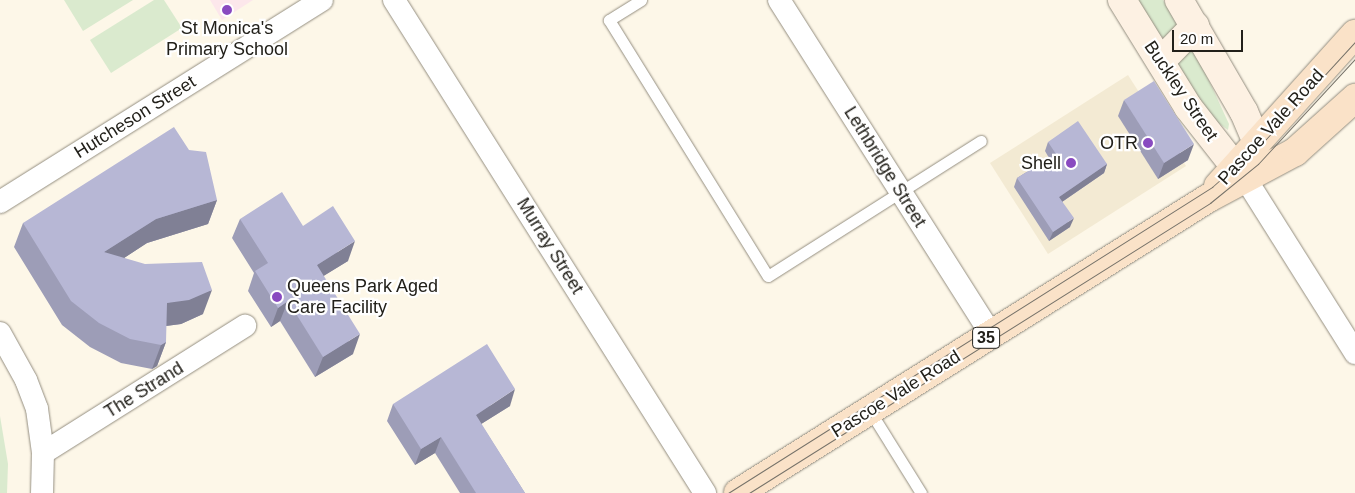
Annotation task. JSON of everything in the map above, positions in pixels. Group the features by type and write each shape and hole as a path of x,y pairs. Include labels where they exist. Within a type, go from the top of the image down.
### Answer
{"main road":[{"name":"Buckley Street","path":"1122,0 1188,107 1240,172"},
{"path":"1179,0 1244,112 1257,142 1258,160 1240,172"},
{"path":"1161,61 1195,26"},
{"name":"Pascoe Vale Road","path":"1257,142 1355,34"},
{"name":"Pascoe Vale Road","path":"738,493 1207,198 1240,172 1309,142 1355,98"}],"street":[{"name":"Hutcheson Street","path":"0,202 322,0"},
{"name":"Murray Street","path":"394,0 705,493"},
{"name":"Lethbridge Street","path":"779,0 991,334"},
{"name":"Buckley Street","path":"1240,172 1355,353"},
{"name":"The Strand","path":"43,453 245,326"},
{"path":"0,333 26,380 37,409 43,453 42,493"}],"lane":[{"path":"641,0 609,20 768,276 982,141"},
{"path":"870,411 921,493"}],"shaded area":[{"name":"St Monica's Primary School","path":"210,0 253,0 222,20"},
{"path":"1128,75 1186,166 1048,254 990,163"}],"green space":[{"path":"64,0 133,0 83,31"},
{"path":"154,0 164,0 182,28 111,73 90,40"},
{"path":"1135,0 1163,0 1178,25 1165,38 1160,36"},
{"path":"1193,46 1229,124 1228,130 1210,117 1176,64"},
{"path":"0,416 8,464 7,493 0,493"}],"building":[{"path":"1154,81 1194,144 1164,163 1124,100"},
{"path":"1078,121 1107,164 1059,197 1074,218 1053,232 1017,178 1056,154 1048,142"},
{"path":"174,127 189,150 206,152 217,200 156,219 104,252 145,264 202,262 212,290 189,300 167,303 166,342 161,345 130,339 99,323 71,301 23,223"},
{"name":"Queens Park Aged Care Facility","path":"282,192 303,226 333,206 355,241 317,265 360,334 323,357 288,301 278,308 255,271 268,263 240,219"},
{"path":"487,344 515,389 476,415 525,493 476,493 441,437 421,449 393,404"}],"tram line":[{"path":"728,493 1212,187 1266,139 1355,42"},
{"path":"749,493 1210,203 1258,164 1355,59"}],"place":[{"name":"St Monica's Primary School","path":"227,10"},
{"name":"OTR","path":"1148,143"},
{"name":"Shell","path":"1071,163"},
{"name":"Queens Park Aged Care Facility","path":"277,297"}]}
